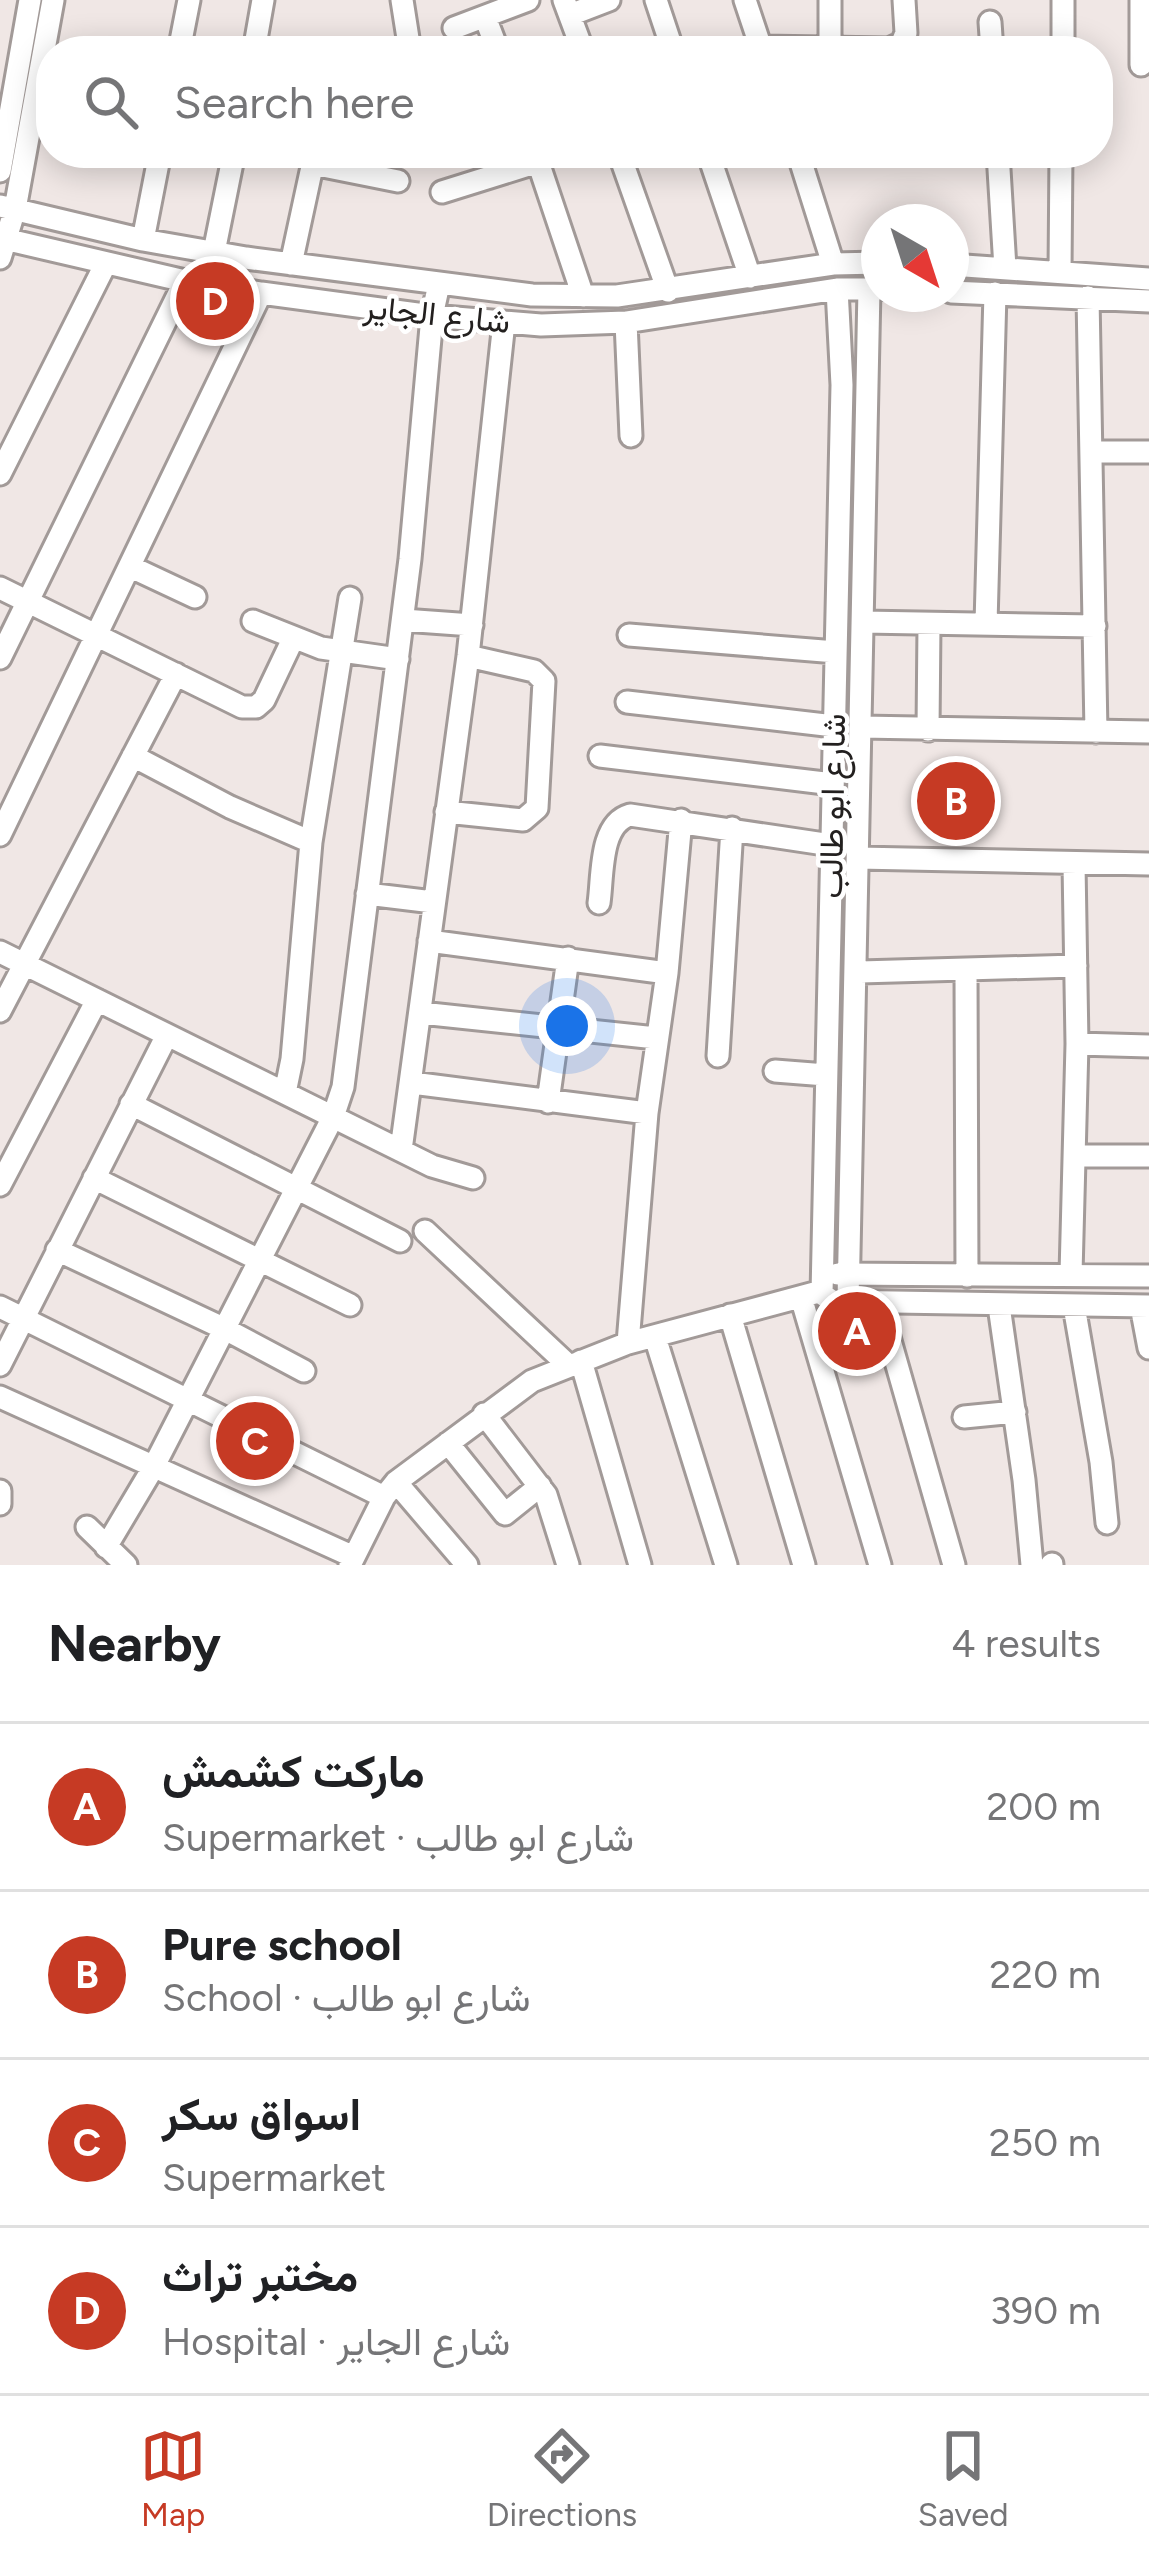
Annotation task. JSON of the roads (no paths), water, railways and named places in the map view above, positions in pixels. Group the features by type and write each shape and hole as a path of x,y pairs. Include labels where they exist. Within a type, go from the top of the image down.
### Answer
{"street":[{"path":"0,171 11,48 30,0"},
{"path":"45,36 53,0"},
{"path":"182,36 189,0"},
{"path":"257,36 263,0"},
{"path":"402,0 408,36"},
{"path":"454,28 528,0"},
{"path":"578,36 567,7 609,0"},
{"path":"656,0 668,36"},
{"path":"745,0 757,36"},
{"path":"830,0 830,36"},
{"path":"904,0 905,36"},
{"path":"1063,0 1063,36"},
{"path":"1141,0 1144,55"},
{"path":"485,16 492,36"},
{"path":"990,22 991,36"},
{"path":"3,245 36,78"},
{"path":"143,240 157,168"},
{"path":"214,252 231,168"},
{"path":"292,265 312,168"},
{"path":"348,168 398,181"},
{"path":"442,192 508,168"},
{"path":"539,168 583,296"},
{"path":"624,168 668,291"},
{"path":"713,168 750,277"},
{"path":"803,168 833,264"},
{"path":"999,168 1004,268"},
{"path":"1060,272 1061,168"},
{"name":"شارع الجاير","path":"8,207 214,252 532,295 668,291 861,263"},
{"name":"شارع الجاير","path":"3,245 261,293 504,322 626,322 861,289"},
{"path":"0,474 106,263"},
{"path":"969,266 1149,279"},
{"path":"0,658 185,280"},
{"path":"106,1547 188,1402 333,1117 343,1087 403,620 439,284"},
{"name":"شارع ابو طالب","path":"837,289 842,385 825,1133 815,1287 880,1565"},
{"path":"969,292 1149,302"},
{"path":"0,835 261,293"},
{"path":"986,624 995,293"},
{"path":"1088,297 1096,732"},
{"name":"شارع ابو طالب","path":"848,1301 873,312"},
{"path":"400,1150 472,625 504,322"},
{"path":"626,322 631,436"},
{"path":"842,385 869,383"},
{"path":"1093,452 1149,452"},
{"path":"131,567 195,597"},
{"path":"0,588 242,707 256,707 264,700 293,639"},
{"path":"285,1093 310,842 350,598"},
{"path":"403,620 472,625"},
{"path":"253,622 293,639 398,659"},
{"path":"863,622 1095,626"},
{"path":"928,730 929,623"},
{"path":"629,635 836,652"},
{"path":"446,812 523,820 537,808 541,675 468,656"},
{"path":"0,1011 176,674"},
{"path":"627,702 834,726"},
{"path":"861,728 1149,732"},
{"path":"133,756 310,842"},
{"path":"600,756 832,784"},
{"path":"599,903 610,829 619,818 630,815 831,845"},
{"path":"628,1343 647,1113 668,973 681,820"},
{"path":"718,1056 732,828"},
{"path":"858,858 1149,864"},
{"path":"1071,1274 1078,1044 1074,864"},
{"path":"367,894 433,902"},
{"path":"429,941 668,973"},
{"path":"0,952 432,1166 473,1178"},
{"path":"548,1102 568,958"},
{"path":"860,972 1076,966"},
{"path":"966,971 967,1276"},
{"path":"0,1185 97,1000"},
{"path":"421,1013 656,1038"},
{"path":"0,1365 166,1035"},
{"path":"1078,1044 1149,1046"},
{"path":"775,1071 826,1075"},
{"path":"412,1082 647,1113"},
{"path":"131,1105 400,1241"},
{"path":"825,1133 852,1133"},
{"path":"1076,1156 1149,1156"},
{"path":"94,1178 350,1305"},
{"path":"425,1231 574,1363 640,1565"},
{"path":"57,1250 304,1371"},
{"path":"0,1397 352,1561 390,1489 484,1414 532,1381 628,1343 730,1315 848,1274 1149,1276"},
{"path":"815,1287 826,1300 1145,1306 1149,1348"},
{"path":"878,1302 953,1565"},
{"path":"0,1306 188,1402 390,1489 467,1565"},
{"path":"999,1306 1032,1565"},
{"path":"1074,1306 1107,1522"},
{"path":"730,1315 804,1565"},
{"path":"656,1337 726,1565"},
{"path":"964,1417 1015,1412"},
{"path":"484,1414 546,1495 568,1565"},
{"path":"448,1443 505,1514 539,1486"},
{"path":"0,1491 0,1504"},
{"path":"87,1527 127,1565"}],"place":[{"name":"مختبر تراث","path":"215,301"},
{"name":"Pure school","path":"956,801"},
{"name":"ماركت كشمش","path":"857,1331"},
{"name":"اسواق سكر","path":"255,1441"}]}
